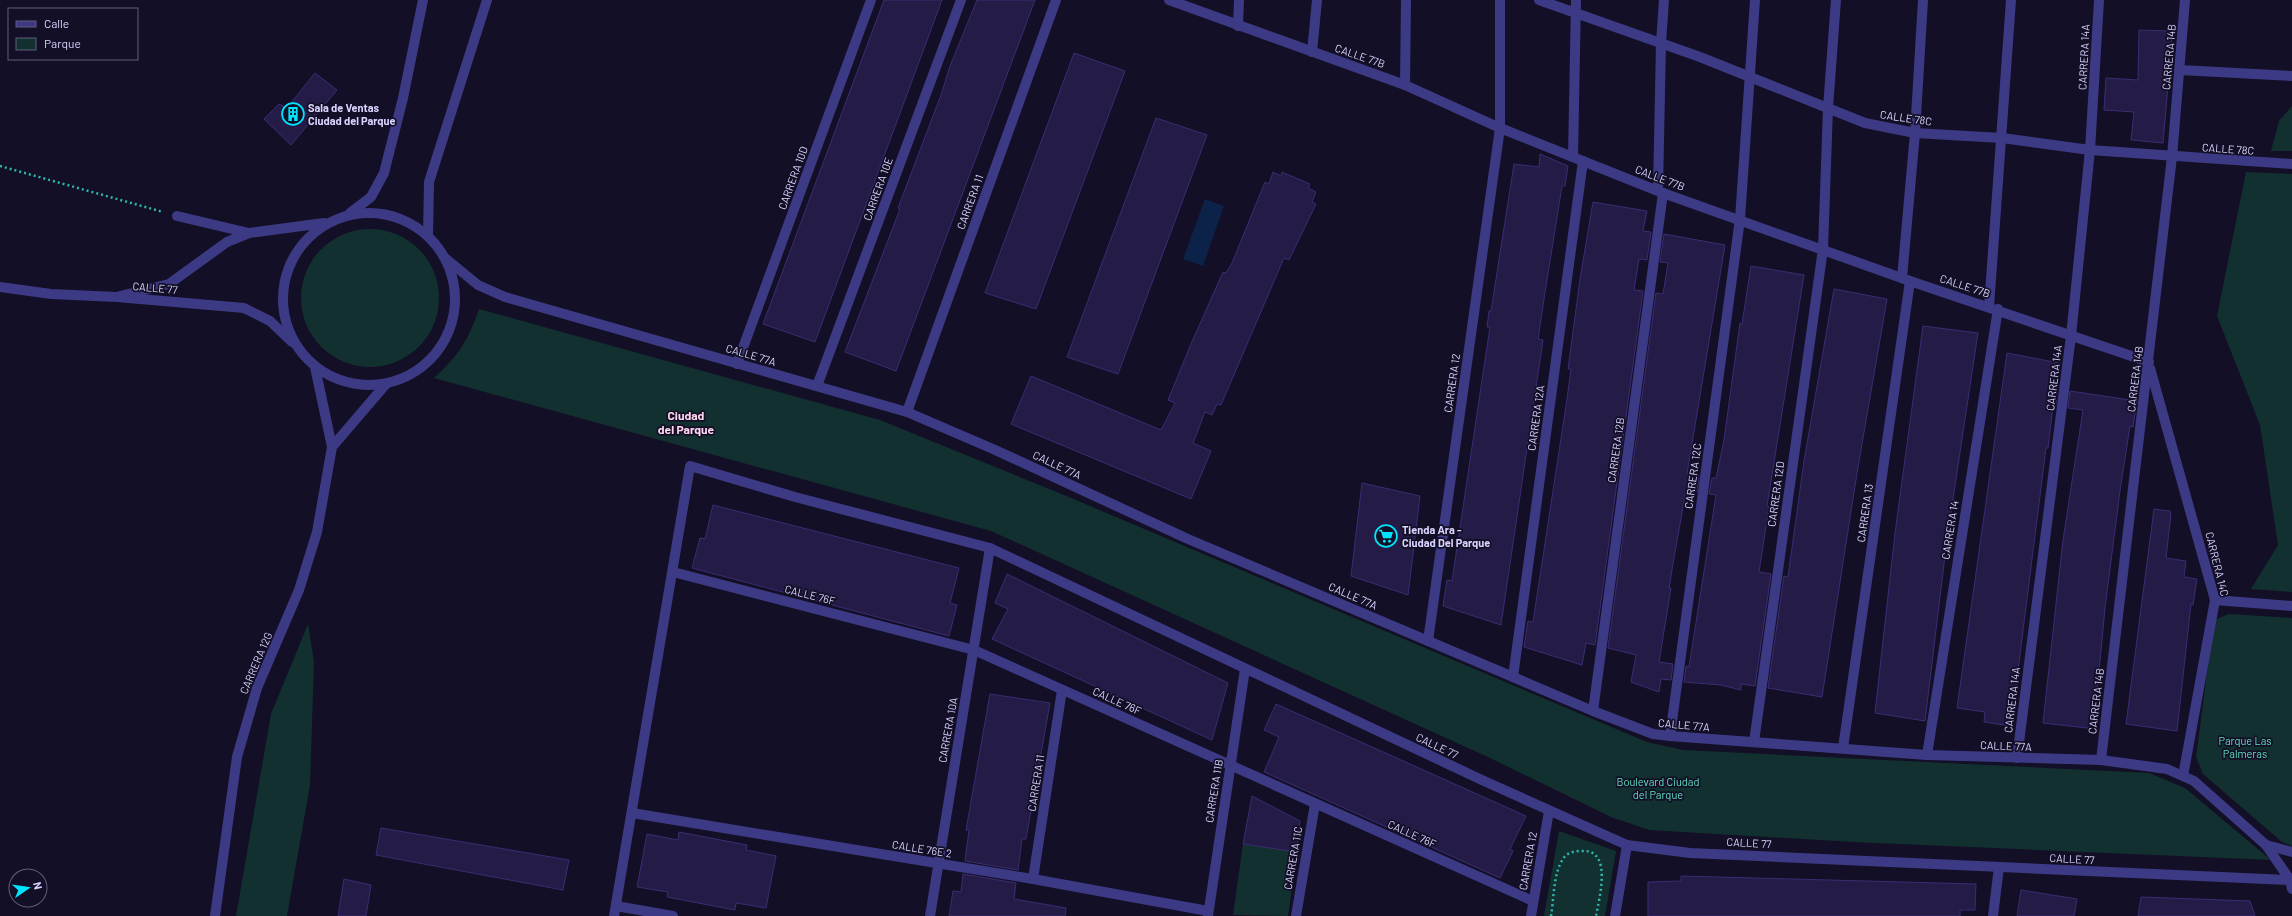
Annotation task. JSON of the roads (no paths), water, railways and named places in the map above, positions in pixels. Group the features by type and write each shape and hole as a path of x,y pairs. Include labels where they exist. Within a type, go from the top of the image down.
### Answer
{"street":[{"path":"117,297 168,284 226,242 249,233 324,223 350,213 371,197 384,173 403,98 423,0"},
{"path":"428,236 429,182 487,0"},
{"name":"CARRERA 10D","path":"737,364 871,0"},
{"name":"CARRERA 10E","path":"817,386 961,0"},
{"name":"CARRERA 11","path":"906,412 1056,0"},
{"name":"CALLE 77B","path":"1169,0 1405,85 1500,128 1660,192 1740,219 1906,280 1993,308 2149,362"},
{"path":"1238,26 1239,0"},
{"path":"1312,52 1318,0"},
{"path":"1405,85 1406,0"},
{"name":"CARRERA 12","path":"1428,641 1500,128 1500,0"},
{"name":"CALLE 78C","path":"1539,0 1661,43 1865,123 1915,133 2002,138 2090,150 2292,164"},
{"path":"1573,157 1576,0"},
{"name":"CARRERA 12B","path":"1593,711 1660,192 1661,43 1664,0"},
{"name":"CARRERA 12C","path":"1670,736 1740,219 1748,76 1755,0"},
{"name":"CARRERA 12D","path":"1754,742 1823,249 1828,108 1836,0"},
{"name":"CARRERA 13","path":"1843,748 1906,280 1923,0"},
{"name":"CARRERA 14","path":"1927,755 1993,308 2011,0"},
{"name":"CARRERA 14A","path":"2017,758 2071,336 2090,150 2099,0"},
{"name":"CARRERA 14B","path":"2101,760 2149,362 2172,156 2186,0"},
{"path":"2180,70 2292,76"},
{"name":"CARRERA 12A","path":"1513,677 1583,161"},
{"path":"315,367 336,380 361,386 386,384 411,375 432,359 447,336 455,310 454,284 445,258 428,236 405,220 378,212 350,213"},
{"path":"177,216 249,233"},
{"path":"295,345 284,319 282,292 289,265 303,241 324,223"},
{"name":"CALLE 77A","path":"445,258 478,285 505,297 906,412 993,449 1188,539 1593,711 1653,734 1927,755 2101,760 2167,769 2194,781 2266,845"},
{"name":"CALLE 77","path":"0,287 51,294 117,297 244,308 270,321 315,367"},
{"name":"CARRERA 14C","path":"2149,362 2215,600 2183,776"},
{"name":"CARRERA 12G","path":"216,916 237,757 257,688 280,639 304,575 317,532 332,447 315,367"},
{"path":"332,447 386,384"},
{"name":"CALLE 77","path":"673,572 690,466 795,497 990,548 1245,669 1627,846 1690,853 1999,867 2291,883"},
{"name":"CARRERA 10A","path":"930,916 990,548"},
{"path":"673,572 615,911 673,916"},
{"name":"CALLE 76F","path":"673,572 974,650 1533,901"},
{"path":"2215,600 2292,606"},
{"name":"CARRERA 11B","path":"1208,914 1245,669"},
{"name":"CARRERA 11","path":"1033,879 1062,690"},
{"name":"CARRERA 11C","path":"1296,916 1315,804"},
{"name":"CARRERA 12","path":"1531,916 1549,811"},
{"name":"CALLE 76E 2","path":"632,813 1033,879 1208,914"},
{"path":"2266,845 2292,852"},
{"name":"CALLE 77","path":"2266,845 2291,883"},
{"path":"1615,916 1627,846"},
{"path":"1993,916 1999,867"}],"water":[{"path":"1205,199 1224,206 1203,266 1183,259"}],"place":[{"name":"Sala de Ventas Ciudad del Parque","path":"293,114"},
{"name":"Tienda Ara - Ciudad Del Parque","path":"1386,536"}],"district":[{"name":"Ciudad del Parque","path":"686,423"}],"park label":[{"name":"Parque Las Palmeras","path":"2245,747"},
{"name":"Boulevard Ciudad del Parque","path":"1658,788"}]}
